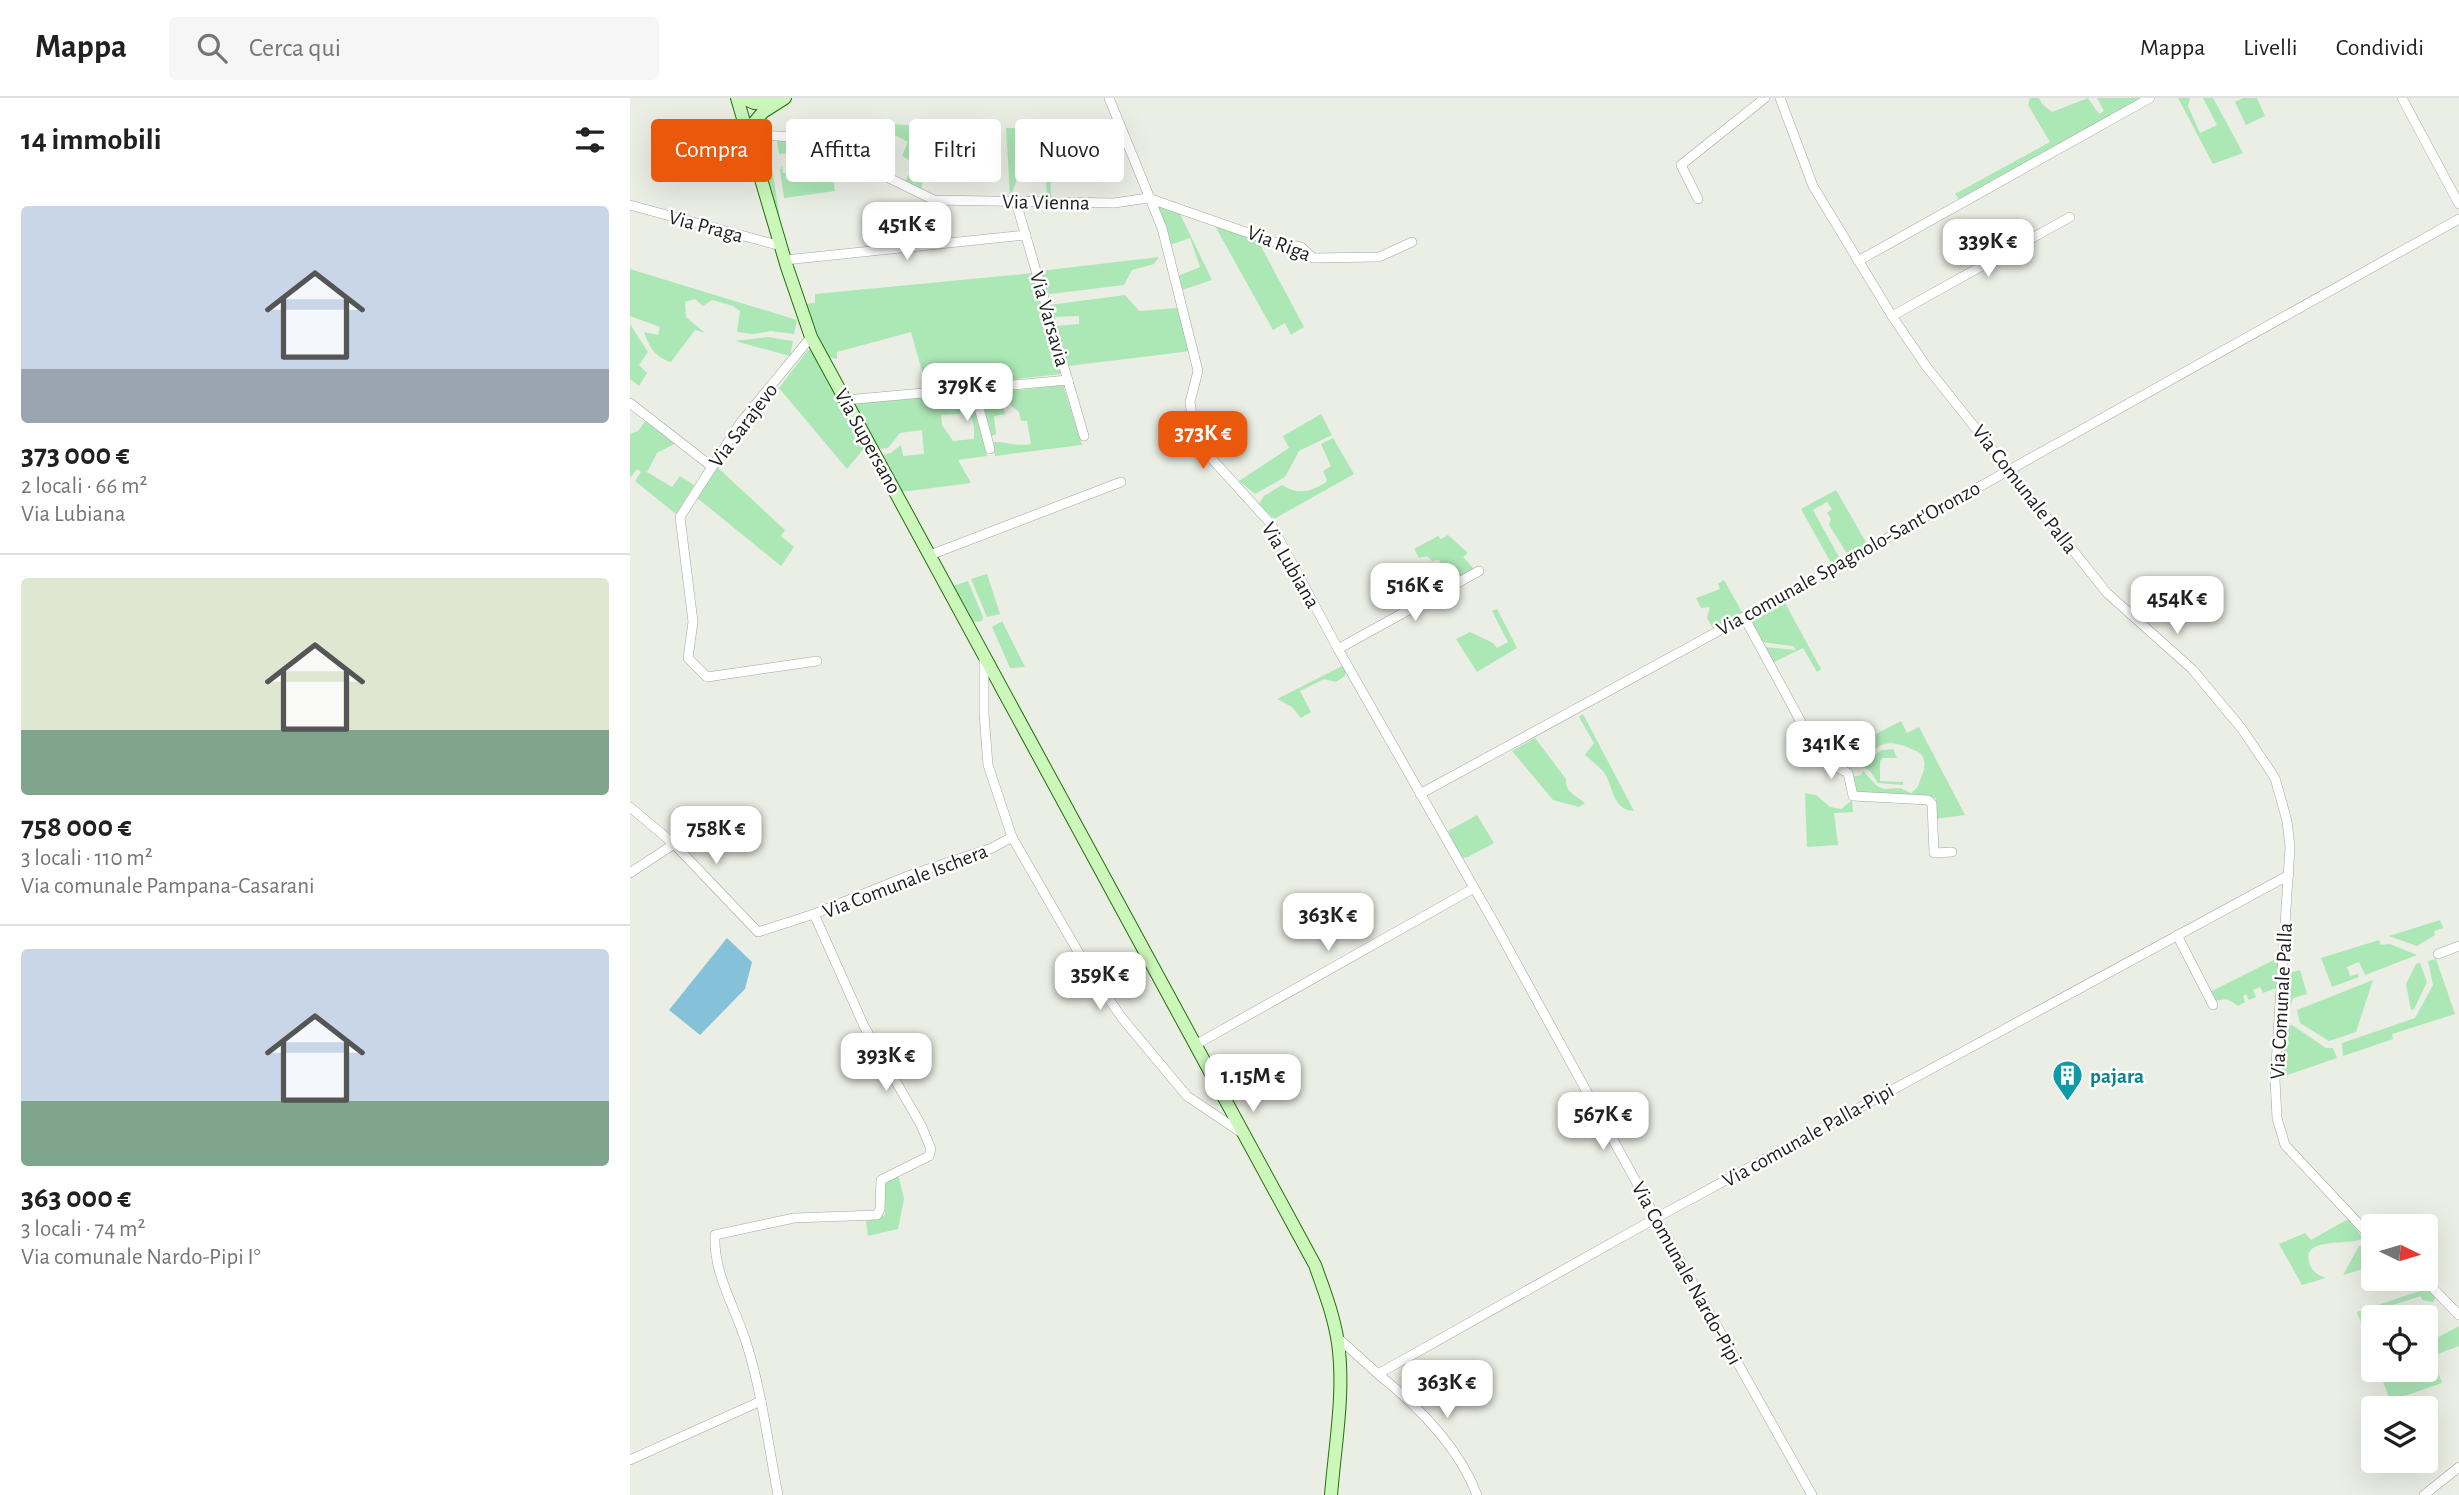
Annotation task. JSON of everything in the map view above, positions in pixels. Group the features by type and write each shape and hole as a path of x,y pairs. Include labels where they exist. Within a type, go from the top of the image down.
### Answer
{"street":[{"name":"Via Supersano","path":"737,98 744,119"},
{"path":"743,98 754,103 780,101"},
{"name":"Via Lubiana","path":"1109,98 1161,228 1198,371 1190,402 1203,449 1271,524 1420,794"},
{"path":"1698,199 1681,165 1765,98"},
{"name":"Via Comunale Palla","path":"1780,98 1813,186 1892,316 1926,366 2107,593 2192,669 2242,729 2275,778 2287,821 2289,874 2276,1080 2281,1136 2285,1145 2361,1226"},
{"path":"1858,261 2150,98"},
{"path":"2402,98 2459,205"},
{"path":"761,119 780,101"},
{"name":"Via Vienna","path":"772,134 807,138 934,201 1114,203 1149,198"},
{"name":"Via Supersano","path":"762,182 811,337 1315,1265 1336,1336 1340,1380 1331,1495"},
{"name":"Via Riga","path":"1149,198 1274,242 1301,247 1313,258 1379,257 1412,242"},
{"name":"Via Varsavia","path":"1016,201 1084,436"},
{"name":"Via Praga","path":"630,205 781,246"},
{"path":"1892,316 2070,216"},
{"name":"Via comunale Spagnolo-Sant'Oronzo","path":"1420,794 2211,359 2459,219"},
{"path":"785,260 1026,235"},
{"name":"Via Sarajevo","path":"811,337 741,422 680,517 692,615 688,658 707,677 817,661"},
{"path":"845,400 1068,380"},
{"path":"974,389 990,449"},
{"path":"630,402 711,466"},
{"path":"930,555 1121,482"},
{"path":"1338,649 1479,572"},
{"path":"1744,617 1814,746 1832,765 1848,773 1853,796 1928,800 1932,804 1934,853 1952,852"},
{"name":"Via Comunale Ischera","path":"778,1495 761,1401 746,1343 714,1250 715,1235 794,1218 877,1215 880,1209 881,1180 928,1157 930,1152 922,1125 864,1026 814,914 913,874 961,860 1012,837 988,765 984,714 984,657"},
{"name":"Via Comunale Nardo-Pipi","path":"1420,794 1812,1495"},
{"path":"630,807 674,845 758,932 814,914"},
{"path":"1012,837 1088,969 1122,1018 1187,1096 1246,1136"},
{"path":"630,873 674,845"},
{"name":"Via comunale Palla-Pipi","path":"1378,1374 1656,1218 2289,874"},
{"path":"1197,1044 1474,888"},
{"path":"2177,935 2213,1005"},
{"path":"2438,954 2459,946"},
{"path":"2437,1292 2459,1315"},
{"path":"1336,1336 1403,1394 1444,1439 1470,1476 1477,1495"},
{"path":"630,1460 761,1401"},
{"path":"2424,1495 2459,1467"}],"green space":[{"path":"2030,98 2039,98 2052,112 2088,98 2099,114 2104,111 2097,98 2144,98 1961,201 1955,194 2050,142 2028,105"},
{"path":"2178,98 2190,98 2188,106 2200,133 2217,125 2203,98 2213,98 2243,153 2213,164"},
{"path":"2243,98 2257,98 2265,116 2246,125 2235,102"},
{"path":"895,124 909,125 909,160 902,156 908,142 895,135"},
{"path":"1006,128 1015,128 1016,182 1010,198"},
{"path":"777,141 786,141 786,153 779,154"},
{"path":"782,166 783,173 786,173 786,182 834,182 835,191 784,198 780,170"},
{"path":"772,167 781,227 767,182 772,182"},
{"path":"909,174 909,182 922,182 921,191 904,182"},
{"path":"1046,182 1051,182 1051,199 1047,195"},
{"path":"1155,204 1180,214 1212,280 1182,290 1178,276 1200,267 1190,238 1170,245"},
{"path":"1215,226 1243,231 1256,237 1304,327 1291,335 1285,323 1273,330"},
{"path":"1159,257 1154,264 1132,270 1124,285 1050,294 1046,292 1040,271"},
{"path":"630,269 797,320 794,334 771,331 754,334 737,332 740,311 712,300 703,306 695,299 685,302 686,317 705,333 695,330 671,362 665,360 648,343 644,332 658,335 660,327 630,316"},
{"path":"1034,273 1062,374 927,389 911,332 837,352 837,359 828,357 804,304 815,303 815,294"},
{"path":"1125,295 1139,311 1178,308 1191,351 1068,366 1055,326 1079,324 1079,316 1053,317 1049,305"},
{"path":"630,324 648,352 639,365 647,373 639,386 630,379"},
{"path":"767,337 793,341 790,356 735,341"},
{"path":"808,350 812,350 865,447 847,469 779,388"},
{"path":"1063,385 1082,445 995,456 992,442 1031,444 1027,421 1021,421 1019,412 1002,398 1000,392"},
{"path":"971,392 987,456 958,460 971,483 901,492 882,455 891,453 901,445 903,456 924,454 922,430 900,433 888,448 878,449 853,403 960,393 960,414 941,415 942,425 953,441 974,439 974,425 965,393"},
{"path":"995,393 1006,414 994,416 996,434 990,437 979,394"},
{"path":"1321,414 1332,435 1299,451 1285,477 1255,494 1239,481 1289,448 1283,436"},
{"path":"647,419 676,443 657,453 647,472 672,487 680,476 694,485 676,514 635,481 641,472 637,469 630,478 630,434 638,431"},
{"path":"1333,438 1354,474 1274,519 1259,504 1264,496 1282,485 1304,491 1325,483 1327,480 1323,471 1331,466 1321,444"},
{"path":"716,466 785,530 781,536 794,547 781,566 696,497"},
{"path":"1836,490 1867,544 1848,555 1829,525 1831,519 1827,513 1832,509 1827,502 1813,510 1840,559 1831,563 1801,509"},
{"path":"1448,535 1468,553 1463,557 1474,569 1451,582 1439,560 1432,561 1427,556 1419,558 1414,549 1438,536 1441,539"},
{"path":"987,574 1000,614 987,617 971,579"},
{"path":"1724,580 1742,612 1713,628 1707,618 1710,607 1701,608 1696,598 1720,589 1718,584"},
{"path":"968,581 983,617 982,621 972,622 953,586"},
{"path":"1783,599 1821,669 1817,672 1803,648 1772,663 1764,647 1796,650 1793,646 1761,642 1748,619"},
{"path":"1497,609 1517,648 1477,672 1456,639 1470,632 1493,643 1497,648 1508,642 1492,611"},
{"path":"1002,621 1025,667 1010,668 992,627"},
{"path":"1344,665 1345,676 1336,682 1324,679 1300,691 1311,712 1301,718 1292,707 1277,699"},
{"path":"1583,714 1634,811 1627,810 1617,802 1603,771 1585,755 1594,743 1579,717"},
{"path":"1901,721 1907,733 1919,727 1965,815 1934,819 1936,798 1857,795 1851,777 1861,775 1863,771 1877,786 1884,789 1900,788 1911,793 1916,789 1923,773 1923,756 1907,747 1887,743 1857,764 1848,767 1840,766 1829,758"},
{"path":"1535,738 1566,779 1569,791 1585,803 1579,807 1553,800 1512,751"},
{"path":"1893,749 1897,758 1883,758 1880,761 1880,781 1903,782 1903,785 1878,783 1870,771 1860,765 1882,750"},
{"path":"1805,793 1816,795 1830,807 1841,809 1852,800 1853,812 1834,813 1838,845 1807,847"},
{"path":"1477,815 1494,843 1461,858 1448,831"},
{"path":"2440,920 2443,928 2434,931 2435,935 2417,946 2389,936"},
{"path":"2379,940 2381,945 2390,944 2417,955 2365,975 2359,962 2347,967 2350,976 2358,974 2359,977 2332,987 2321,958"},
{"path":"2280,957 2279,987 2263,993 2260,987 2253,990 2256,997 2249,1000 2246,994 2243,996 2245,1002 2238,1006 2227,1000 2214,1001 2210,992"},
{"path":"2436,959 2455,1014 2392,1034 2393,1039 2343,1056 2342,1043 2415,1018 2433,985 2428,961"},
{"path":"2420,963 2427,982 2414,1009 2411,1010 2406,984 2416,964"},
{"path":"2300,970 2307,994 2293,998 2287,1017 2283,1013 2285,974"},
{"path":"2373,980 2356,1032 2329,1041 2300,1023 2297,1010"},
{"path":"2292,1025 2326,1048 2333,1048 2337,1058 2279,1078 2281,1028"},
{"path":"896,1176 899,1178 904,1199 898,1229 868,1236 866,1221 885,1215 884,1183"},
{"path":"2348,1219 2361,1235 2361,1239 2357,1240 2317,1246 2310,1251 2308,1258 2312,1269 2326,1278 2302,1285 2279,1244 2305,1233 2311,1240"},
{"path":"2359,1246 2361,1270 2343,1275"},
{"path":"2417,1292 2432,1292 2436,1296 2433,1302 2422,1300 2421,1296 2393,1305 2378,1305"},
{"path":"2459,1326 2459,1346 2438,1354 2438,1337"},
{"path":"2438,1372 2442,1383 2404,1396 2388,1396 2383,1382 2438,1382"}],"shaded area":[{"path":"727,938 752,962 745,989 700,1035 669,1010"}],"place":[{"name":"pajara","path":"2067,1103"}]}
